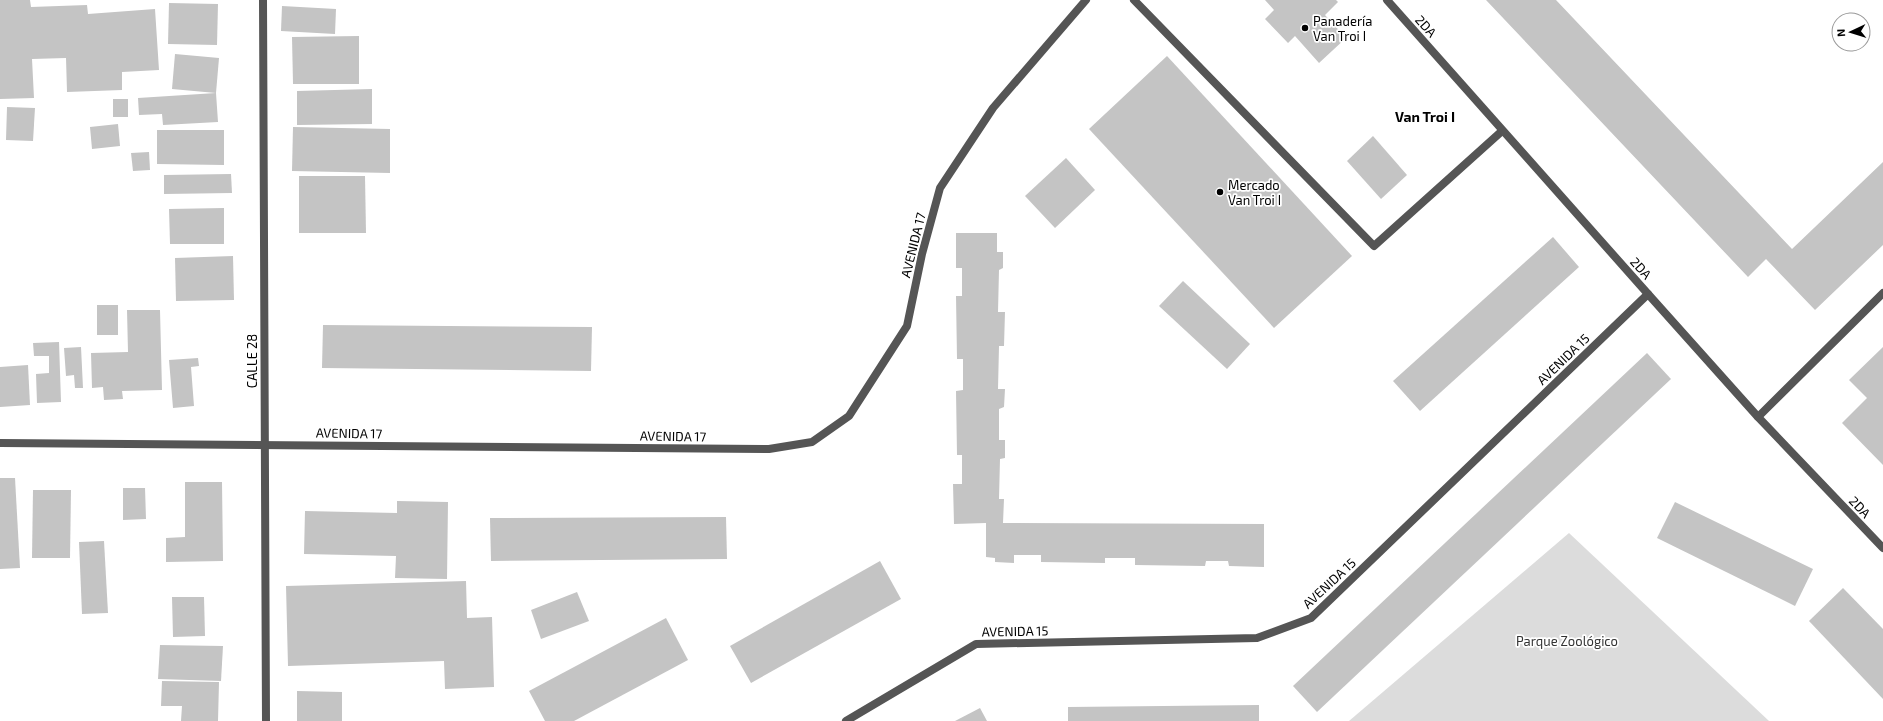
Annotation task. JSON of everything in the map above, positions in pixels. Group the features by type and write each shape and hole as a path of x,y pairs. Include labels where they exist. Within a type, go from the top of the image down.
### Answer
{"street":[{"name":"CALLE 28","path":"263,0 266,721"},
{"name":"AVENIDA 17","path":"0,443 769,449 812,442 849,416 907,326 922,254 940,188 993,108 1086,0"},
{"path":"1134,0 1374,246 1502,131"},
{"name":"2DA","path":"1387,0 1758,418 1883,548"},
{"path":"1758,418 1883,293"},
{"name":"AVENIDA 15","path":"846,721 976,644 1257,638 1311,618 1648,294"}],"green space":[{"name":"Parque Zoológico","path":"1569,533 1769,721 1349,721"}],"building":[{"path":"0,0 30,0 31,7 87,5 88,14 155,9 159,70 122,72 122,90 67,92 66,58 32,59 34,98 0,99"},
{"name":"Panadería Van Troi I","path":"1265,0 1336,0 1338,2 1325,15 1346,38 1319,63 1295,36 1288,43 1265,19 1274,10"},
{"path":"1486,0 1556,0 1792,249 1883,162 1883,245 1815,310 1766,259 1748,277"},
{"path":"169,3 218,4 217,45 168,44"},
{"path":"282,6 336,9 335,34 281,31"},
{"path":"359,36 359,84 293,84 292,37"},
{"path":"175,54 219,58 216,93 172,89"},
{"name":"Mercado Van Troi I","path":"1167,56 1352,256 1274,328 1089,129"},
{"path":"372,89 372,124 297,125 297,91"},
{"path":"216,93 218,122 163,125 162,114 139,115 138,98"},
{"path":"113,99 128,99 128,117 113,117"},
{"path":"7,107 35,108 33,141 6,140"},
{"path":"118,124 120,146 92,149 90,127"},
{"path":"293,127 390,129 390,173 292,171"},
{"path":"157,130 224,130 224,165 157,164"},
{"path":"1373,136 1407,175 1381,199 1347,161"},
{"path":"149,152 150,170 133,171 131,153"},
{"path":"1066,158 1095,190 1055,228 1025,196"},
{"path":"231,174 232,193 164,194 164,175"},
{"path":"299,176 365,176 366,233 299,233"},
{"path":"224,208 224,244 170,244 169,209"},
{"path":"956,233 997,233 997,252 1003,252 1003,268 999,270 998,312 1005,312 1004,346 999,346 998,389 1005,389 1004,407 999,409 999,440 1005,440 1005,458 1000,459 999,499 1004,499 1003,523 1264,524 1264,567 1229,566 1228,561 1206,561 1205,566 1135,565 1135,558 1105,558 1105,563 1041,562 1041,555 1014,555 1014,563 995,562 995,558 986,557 986,523 954,524 953,484 962,484 962,455 957,455 956,391 963,390 963,359 957,359 956,296 962,296 962,268 956,268"},
{"path":"1553,237 1579,267 1420,411 1393,381"},
{"path":"233,256 234,300 176,301 175,258"},
{"path":"1183,281 1250,344 1227,369 1159,306"},
{"path":"97,305 118,305 118,335 97,335"},
{"path":"127,310 160,310 162,390 122,391 123,399 104,400 103,387 92,388 91,353 128,352"},
{"path":"323,325 592,327 591,371 322,368"},
{"path":"59,342 61,402 37,403 36,374 49,373 49,356 34,356 33,343"},
{"path":"81,347 83,388 75,388 74,375 66,376 64,348"},
{"path":"1883,347 1883,465 1842,423 1867,398 1849,380"},
{"path":"1647,353 1671,379 1317,712 1293,686"},
{"path":"198,358 199,366 191,367 194,406 173,408 169,360"},
{"path":"28,365 30,405 0,407 0,367"},
{"path":"0,478 15,478 20,568 0,569"},
{"path":"185,482 222,482 223,561 166,562 166,538 185,537"},
{"path":"123,488 145,488 146,519 123,520"},
{"path":"33,490 71,490 70,558 32,558"},
{"path":"397,501 448,502 447,579 395,578 396,556 304,554 305,511 397,513"},
{"path":"1675,502 1813,569 1795,606 1657,538"},
{"path":"726,517 727,559 491,561 490,518"},
{"path":"104,541 108,613 82,614 79,542"},
{"path":"880,561 901,599 751,683 730,646"},
{"path":"466,581 467,618 492,617 494,687 445,689 444,661 288,666 286,586"},
{"path":"1843,588 1883,629 1883,699 1809,621"},
{"path":"577,592 589,621 541,639 531,610"},
{"path":"172,597 204,597 205,636 173,637"},
{"path":"666,618 688,660 574,721 545,721 529,691"},
{"path":"160,645 223,646 221,681 158,679"},
{"path":"162,681 219,682 218,721 181,721 182,706 161,706"},
{"path":"297,691 342,692 342,721 297,721"},
{"path":"1259,705 1259,721 1068,721 1068,707"},
{"path":"980,708 987,721 955,721"}],"place":[{"name":"Panadería Van Troi I","path":"1305,28"},
{"name":"Mercado Van Troi I","path":"1220,192"}],"district":[{"name":"Van Troi I","path":"1425,116"}]}
